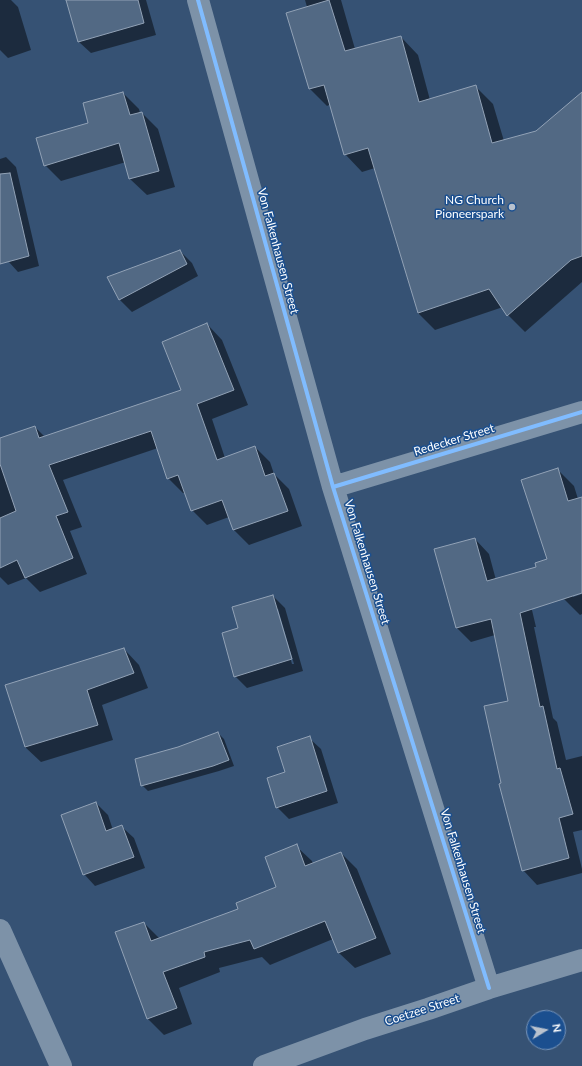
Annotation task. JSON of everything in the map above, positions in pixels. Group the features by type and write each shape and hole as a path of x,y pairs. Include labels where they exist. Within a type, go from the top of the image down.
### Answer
{"street":[{"name":"Von Falkenhausen Street","path":"198,0 333,487 489,988"},
{"name":"Redecker Street","path":"333,487 582,412"},
{"path":"0,930 61,1066"},
{"name":"Coetzee Street","path":"264,1066 365,1029 489,988 582,960"}],"building":[{"path":"66,0 138,0 144,23 78,42"},
{"path":"329,0 345,51 401,36 419,102 476,85 492,143 536,131 582,92 582,256 571,260 507,316 489,289 418,313 368,148 344,155 324,85 309,89 286,13"},
{"path":"123,92 130,115 142,112 159,171 129,179 119,143 44,166 36,138 88,123 83,103"},
{"path":"10,173 29,256 0,264 0,174"},
{"path":"180,250 187,264 119,300 107,277"},
{"path":"207,323 234,390 197,404 217,460 255,446 265,476 274,473 288,511 233,530 222,500 191,511 178,475 167,479 151,431 49,465 68,512 56,516 73,558 25,578 17,560 0,568 0,518 16,511 0,464 0,438 35,426 39,438 181,390 162,342"},
{"path":"558,468 568,501 582,497 582,593 520,613 540,707 543,706 557,769 560,768 573,814 559,818 569,858 522,871 499,784 501,783 484,706 508,701 491,619 456,628 434,549 475,538 487,581 536,567 535,563 547,559 521,480"},
{"path":"273,595 292,659 234,677 222,633 238,628 232,607"},
{"path":"124,648 134,673 87,690 98,725 25,747 5,685"},
{"path":"218,732 229,760 213,766 141,786 135,759 178,747"},
{"path":"310,736 327,791 276,808 267,778 285,772 277,747"},
{"path":"96,802 106,831 122,825 134,857 83,875 61,815"},
{"path":"297,844 305,866 341,852 376,938 338,953 325,921 254,949 250,940 204,952 205,957 163,972 177,1008 147,1019 115,932 144,922 151,941 238,909 236,903 276,887 265,857"}],"cycle path":[{"path":"198,0 333,487 489,988"},
{"path":"333,487 582,412"}],"place":[{"name":"NG Church Pioneerspark","path":"512,207"}]}
